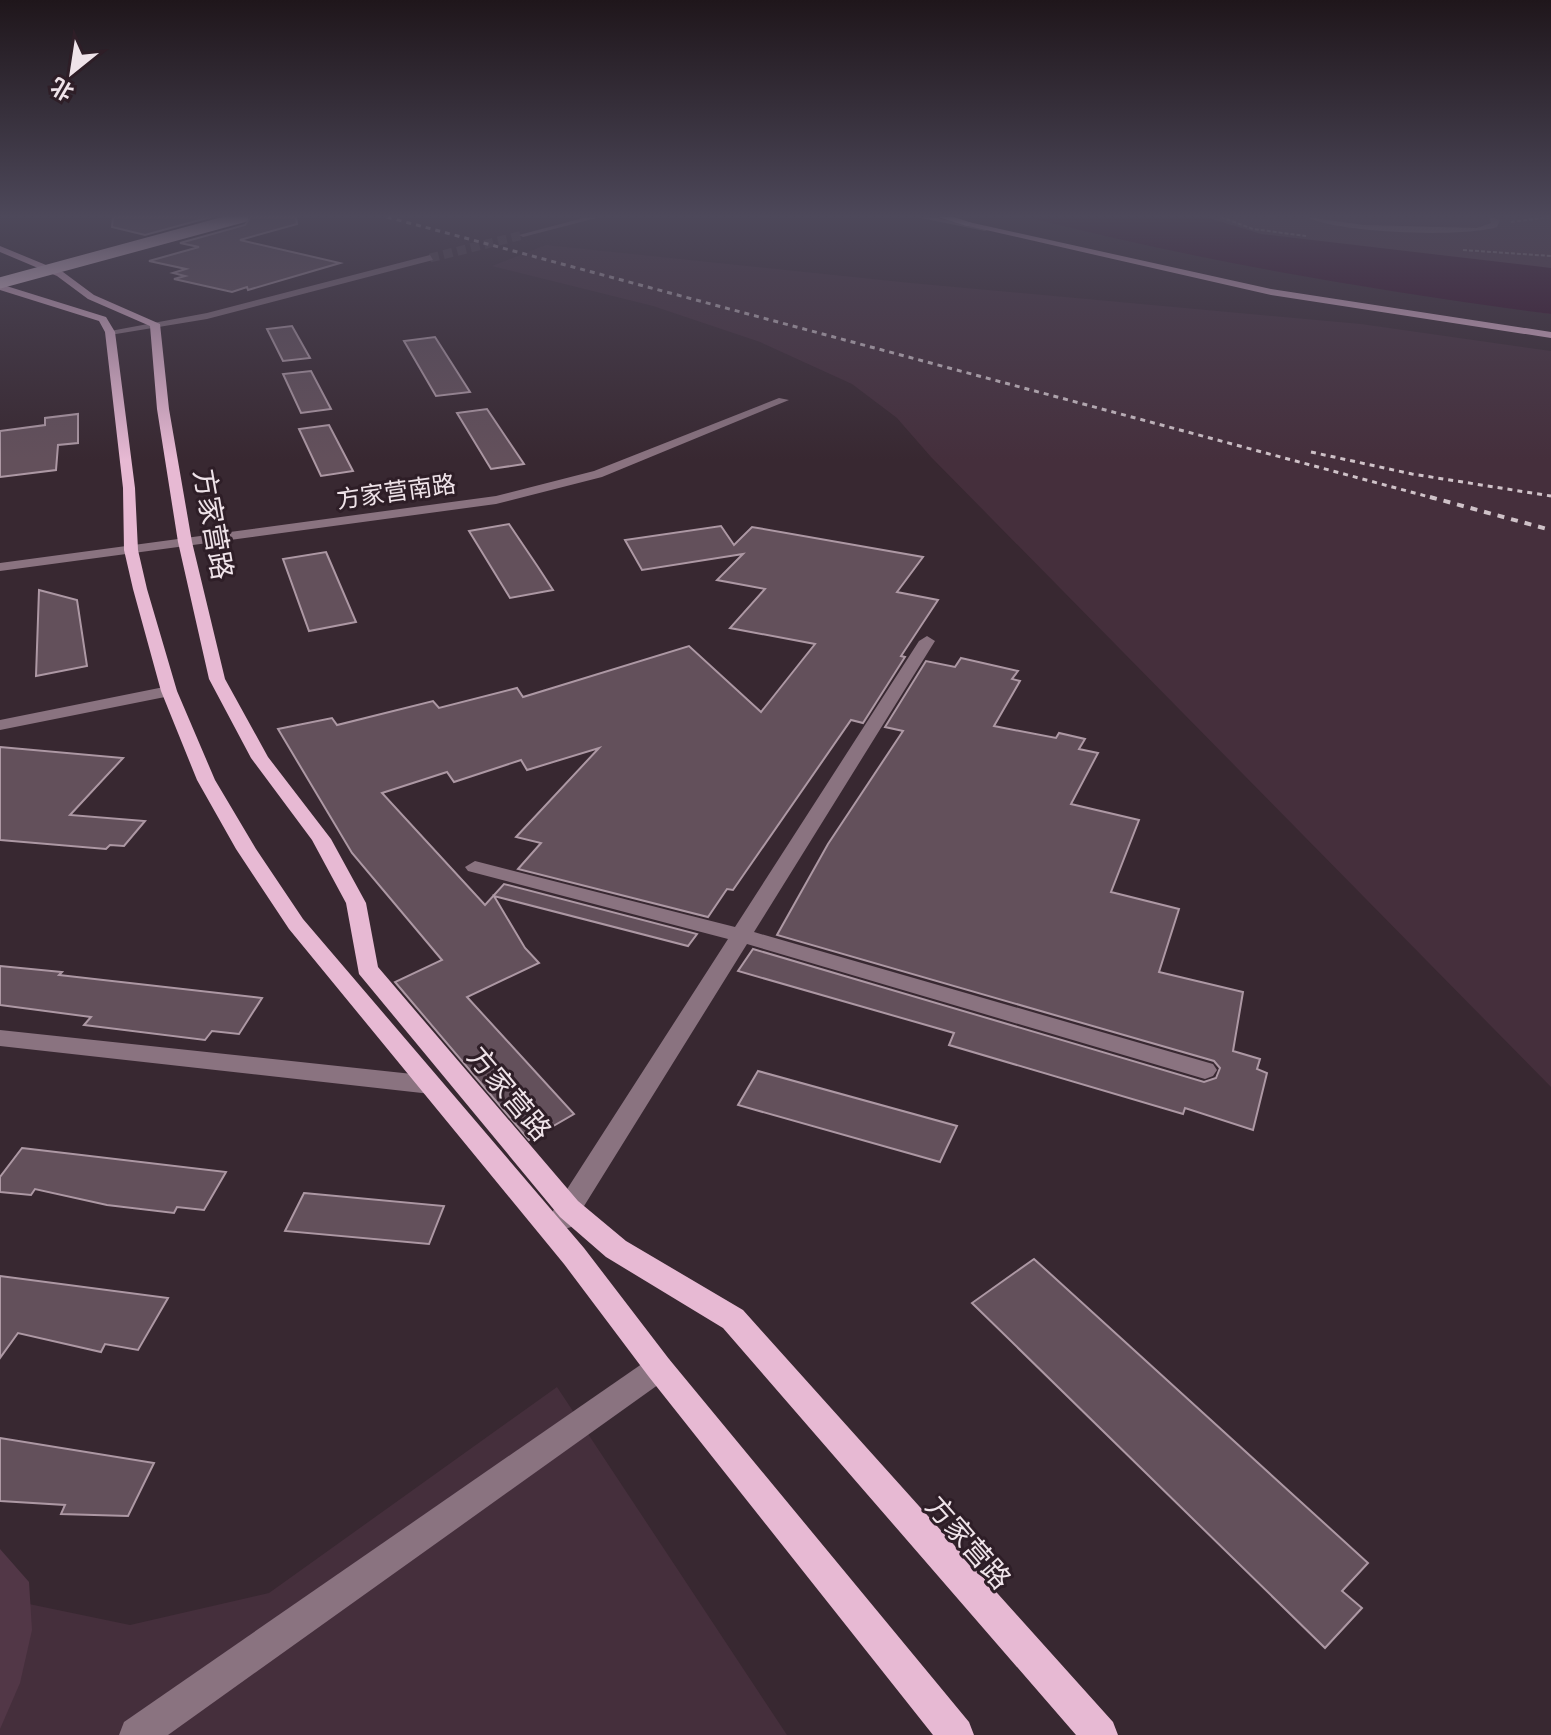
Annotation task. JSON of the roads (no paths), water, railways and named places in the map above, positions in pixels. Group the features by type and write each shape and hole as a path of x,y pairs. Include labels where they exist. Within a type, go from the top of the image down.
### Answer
{"main road":[{"path":"44,298 103,319 110,332"},
{"path":"95,298 155,324"},
{"path":"1310,298 1551,335"},
{"path":"1378,298 1551,324"},
{"name":"方家营路","path":"155,324 163,409 185,542 217,679 260,758 321,839 356,903 367,969 569,1209 616,1249 733,1319 1100,1735"},
{"name":"方家营路","path":"110,332 129,488 131,550 169,691 206,780 254,862 296,924 553,1232 956,1735"}],"street":[{"path":"110,332 207,316 276,298"},
{"name":"方家营南路","path":"0,567 496,500 598,474 783,400"},
{"path":"553,1232 927,641"},
{"path":"0,725 169,691"},
{"path":"475,867 743,936 1205,1070"},
{"path":"0,1038 431,1085"},
{"path":"137,1735 659,1368"}],"railway":[{"path":"688,298 1437,499"},
{"path":"1311,452 1412,474 1551,496"},
{"path":"1430,497 1551,530"}]}
